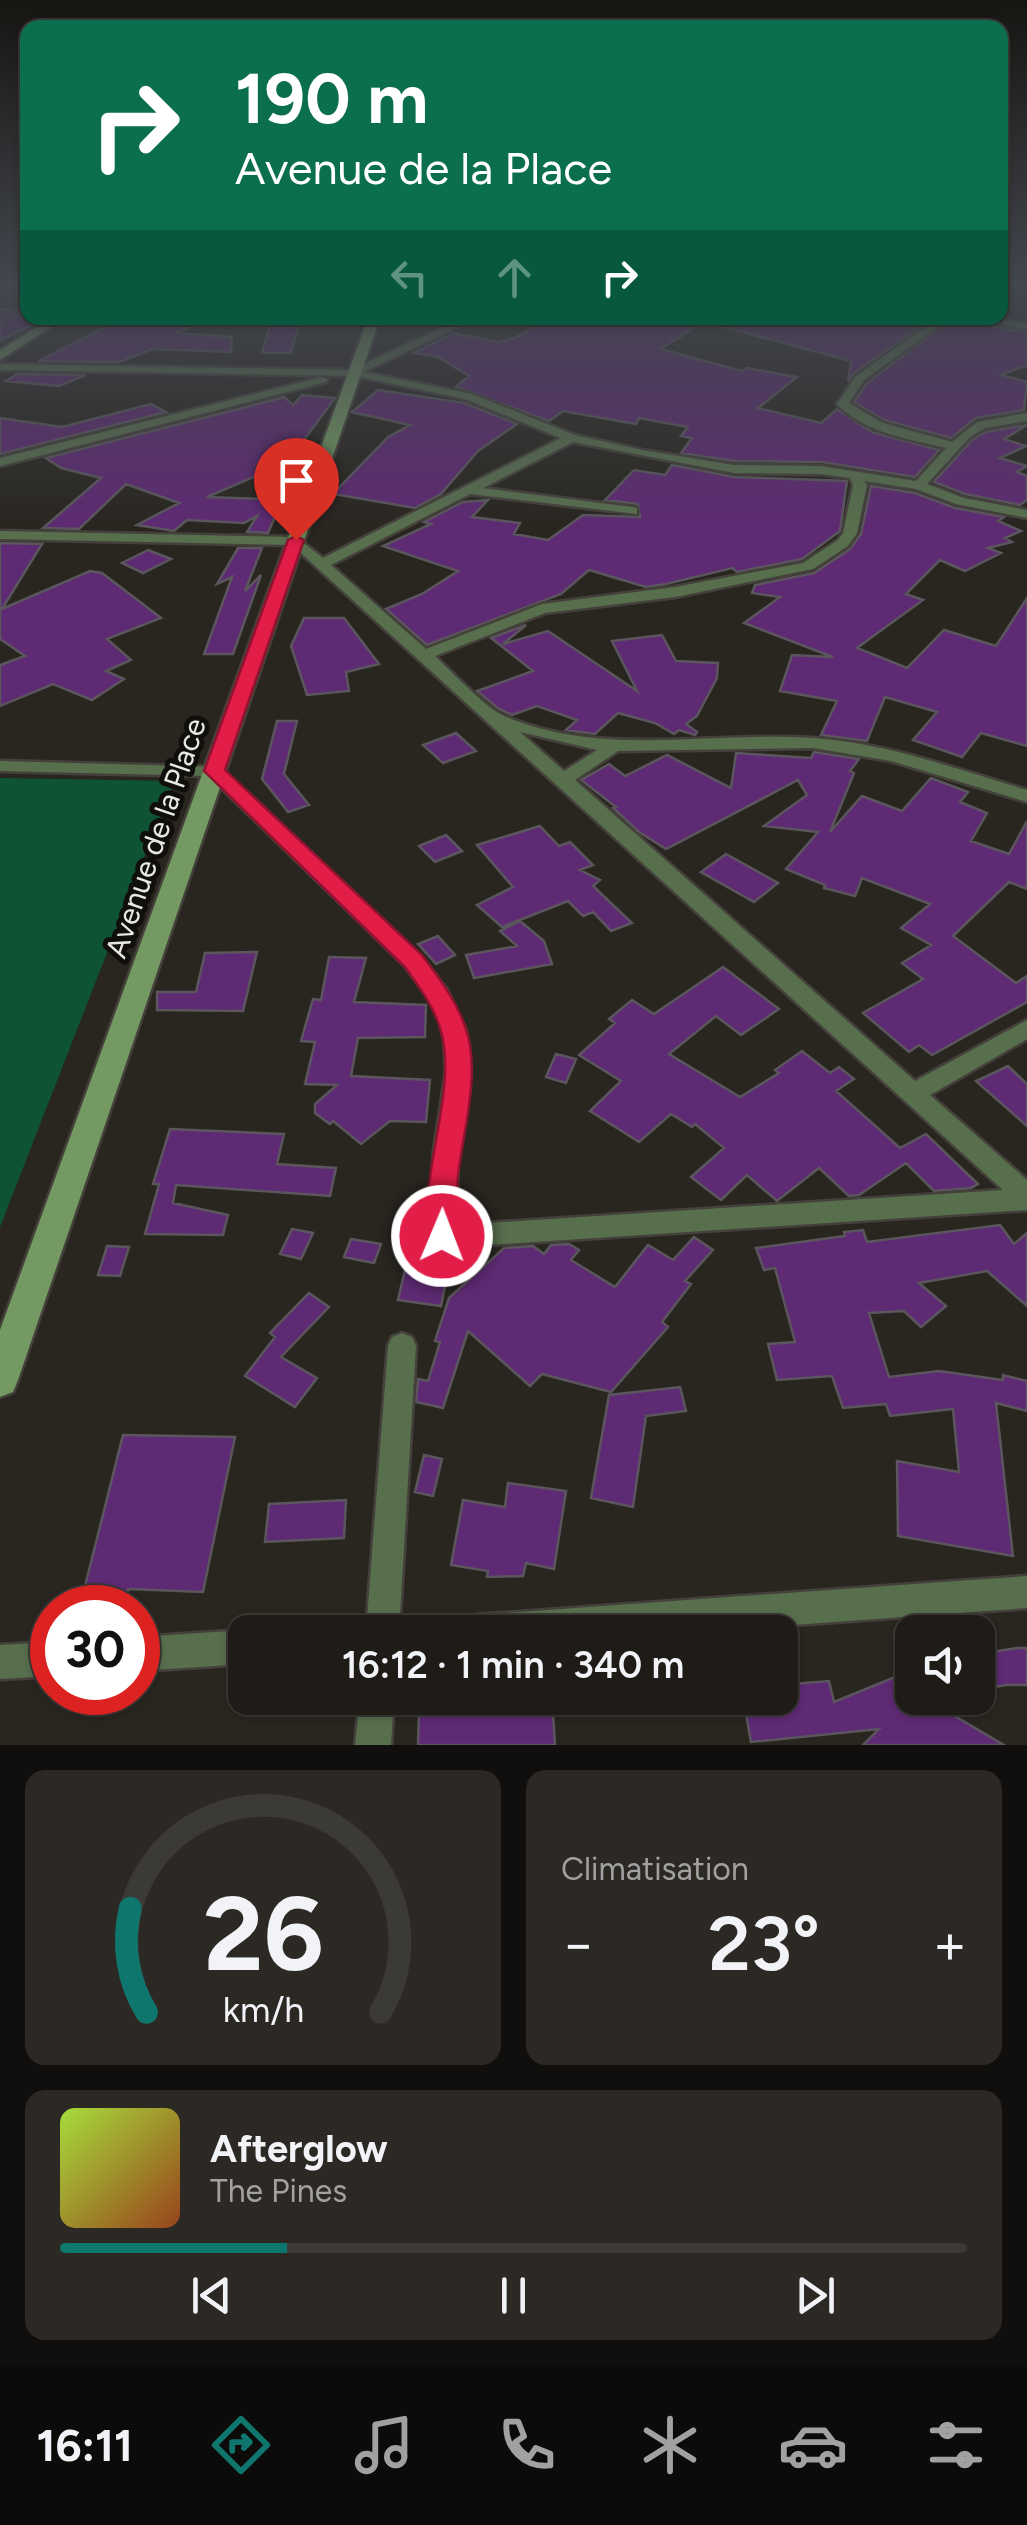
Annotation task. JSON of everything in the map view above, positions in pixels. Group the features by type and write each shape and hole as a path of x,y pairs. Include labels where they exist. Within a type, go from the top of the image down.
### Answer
{"street":[{"name":"Avenue de la Place","path":"0,1380 358,365"},
{"path":"0,462 355,374 373,365"},
{"path":"878,365 860,378 843,404 851,414 954,446"},
{"path":"0,366 355,374 468,396 572,438 716,467 821,470 919,486 961,501 1027,514"},
{"path":"919,486 954,446 981,425 1027,417"},
{"path":"324,563 572,438"},
{"path":"424,655 542,609 675,592 808,566 832,554 850,532 860,484 856,477"},
{"path":"468,490 632,510"},
{"path":"0,535 296,540 1027,1198"},
{"path":"496,718 540,734 614,746 813,743 897,758 1027,796"},
{"path":"563,780 614,746"},
{"path":"0,766 214,771 414,961 439,996 454,1031 458,1072 443,1182 442,1236 1027,1198"},
{"path":"911,1095 1027,1028"},
{"path":"383,1615 402,1346"},
{"path":"710,1615 1027,1592"},
{"path":"160,1653 228,1649"},
{"path":"0,1662 30,1660"},
{"path":"373,1745 376,1715"}],"green space":[{"path":"0,778 174,781 0,1227"}],"building":[{"path":"452,365 722,365 742,371 747,368 797,377 758,408 821,423 837,409 872,432 939,450 915,477 822,462 734,461 681,453 692,438 681,436 688,427 639,418 636,424 563,411 549,421 456,387 469,376"},
{"path":"850,365 865,365 854,373 848,381"},
{"path":"890,365 1026,365 1001,375 1027,382 1024,410 976,418 951,438 884,420 854,402 867,383"},
{"path":"17,374 86,375 59,386 6,381"},
{"path":"378,390 464,403 517,424 478,451 441,494 415,508 333,494 388,437 410,425 352,412"},
{"path":"302,395 335,398 301,444 294,444 284,464 207,497 267,499 276,484 286,489 282,499 291,499 280,505 268,533 247,532 257,516 244,523 187,520 174,531 137,525 179,503 126,484 79,529 43,528 101,478 61,468 46,458 284,397 293,405"},
{"path":"151,404 166,412 0,454 0,418 62,427"},
{"path":"1027,425 1004,439 1026,446 1000,458 1027,466 1017,472 1027,476 1027,500 1020,505 965,494 934,482 972,440 986,432"},
{"path":"672,465 734,477 847,481 840,531 802,559 737,572 732,568 666,584 646,587 589,570 561,594 427,645 386,609 422,594 458,571 383,546 431,524 424,522 463,502 488,500 472,517 520,523 514,534 548,540 583,515 640,517 638,504 605,500 634,470 665,475"},
{"path":"871,486 915,493 955,508 1004,517 998,521 1021,531 1005,538 1012,542 988,548 1001,553 965,571 940,560 906,594 923,600 857,648 907,668 944,630 996,646 1027,598 1027,746 981,733 962,757 913,740 937,712 885,697 867,741 821,735 837,701 780,691 792,655 833,657 744,623 780,597 752,593 755,585 814,573 850,549 861,534"},
{"path":"0,543 42,544 2,609 90,571 102,573 161,618 107,639 131,660 106,671 124,679 92,700 53,684 0,706 0,665 25,656 0,639"},
{"path":"238,548 262,548 245,591 261,575 233,654 204,654 232,577 217,584"},
{"path":"148,550 171,559 143,573 122,563"},
{"path":"304,618 344,618 379,664 346,672 349,691 307,695 291,646"},
{"path":"526,625 503,644 548,631 637,691 612,641 662,635 676,661 718,663 717,678 697,716 686,724 697,732 695,735 679,730 674,734 655,723 618,713 595,734 566,730 577,720 537,706 512,715 499,709 477,691 533,671 491,638"},
{"path":"277,721 297,721 284,774 309,805 288,812 262,779"},
{"path":"456,733 476,751 443,763 423,745"},
{"path":"814,752 859,759 850,771 854,773 830,832 862,796 902,811 931,778 968,792 960,802 987,813 971,841 1009,854 1027,821 1027,889 1009,882 953,936 1016,983 1027,976 1027,1002 932,1055 919,1045 909,1052 863,1013 923,979 902,963 931,945 901,928 930,904 862,878 855,896 824,888 825,885 786,869 818,832 764,826 807,795 798,780 666,849 639,832 613,808 616,807 581,780 609,764 625,776 667,755 731,788 736,753 811,758"},
{"path":"540,826 559,846 570,842 593,865 580,870 600,880 593,886 632,923 611,931 593,912 583,916 568,901 502,927 477,905 513,887 477,845"},
{"path":"446,835 462,851 435,862 419,846"},
{"path":"726,854 778,883 754,902 701,872"},
{"path":"520,921 544,941 552,964 474,978 466,955 517,946 500,931"},
{"path":"438,936 455,955 436,964 418,944"},
{"path":"257,952 243,1011 157,1010 157,992 196,992 205,953"},
{"path":"329,957 366,958 354,1002 426,1005 425,1037 358,1038 351,1076 430,1080 426,1122 390,1121 361,1144 333,1121 330,1124 315,1113 315,1104 337,1085 305,1084 315,1042 301,1041 313,999 321,1000"},
{"path":"723,967 779,1009 741,1035 716,1016 669,1054 740,1097 779,1073 775,1070 802,1051 830,1073 839,1067 854,1079 836,1091 900,1148 926,1134 978,1184 934,1191 906,1163 859,1195 849,1196 819,1168 777,1201 747,1175 721,1200 691,1177 724,1148 695,1124 692,1127 671,1114 639,1142 590,1111 621,1081 579,1055 615,1023 609,1019 632,1000 654,1014"},
{"path":"556,1054 576,1059 566,1083 546,1077"},
{"path":"1008,1066 1027,1084 1027,1126 976,1081"},
{"path":"170,1129 284,1134 277,1164 336,1168 330,1196 176,1185 173,1203 228,1215 223,1235 145,1234 159,1184 153,1184"},
{"path":"1000,1225 1014,1244 1027,1233 1027,1306 987,1271 919,1283 946,1306 921,1327 904,1311 869,1313 889,1377 939,1371 1003,1380 1003,1375 1027,1381 1027,1411 996,1403 1013,1556 898,1536 897,1461 959,1472 953,1409 890,1416 886,1404 843,1408 832,1376 777,1380 768,1344 795,1342 775,1268 764,1270 756,1248 863,1230 867,1242"},
{"path":"292,1229 313,1233 301,1259 280,1254"},
{"path":"694,1237 713,1250 685,1281 691,1284 662,1322 668,1327 611,1392 542,1374 530,1386 468,1331 443,1408 416,1402 418,1379 428,1381 440,1342 435,1341 449,1298 504,1248 533,1246 544,1254 551,1245 569,1244 579,1250 571,1260 615,1287 648,1245 673,1260"},
{"path":"351,1239 381,1244 374,1263 344,1257"},
{"path":"107,1246 129,1247 120,1276 98,1275"},
{"path":"407,1261 449,1266 441,1306 398,1300"},
{"path":"309,1293 329,1307 281,1357 317,1378 295,1407 245,1376 275,1337 270,1333"},
{"path":"680,1387 686,1411 646,1416 633,1507 591,1498 609,1395"},
{"path":"123,1435 235,1437 203,1592 160,1590 160,1585 85,1585"},
{"path":"424,1455 442,1459 433,1496 415,1492"},
{"path":"508,1483 566,1491 554,1569 526,1563 523,1576 487,1577 488,1571 451,1565 463,1500 505,1507"},
{"path":"346,1500 344,1538 265,1542 269,1504"},
{"path":"1027,1648 1027,1685 995,1687 995,1651"},
{"path":"895,1677 895,1715 953,1715 1004,1745 863,1745 879,1729 751,1742 746,1715 798,1715 798,1684 829,1681 834,1702"},
{"path":"419,1715 553,1715 555,1745 418,1745"}],"route":[{"path":"296,540 214,771 414,961 439,996 454,1031 458,1072 446,1150 442,1236"}]}
